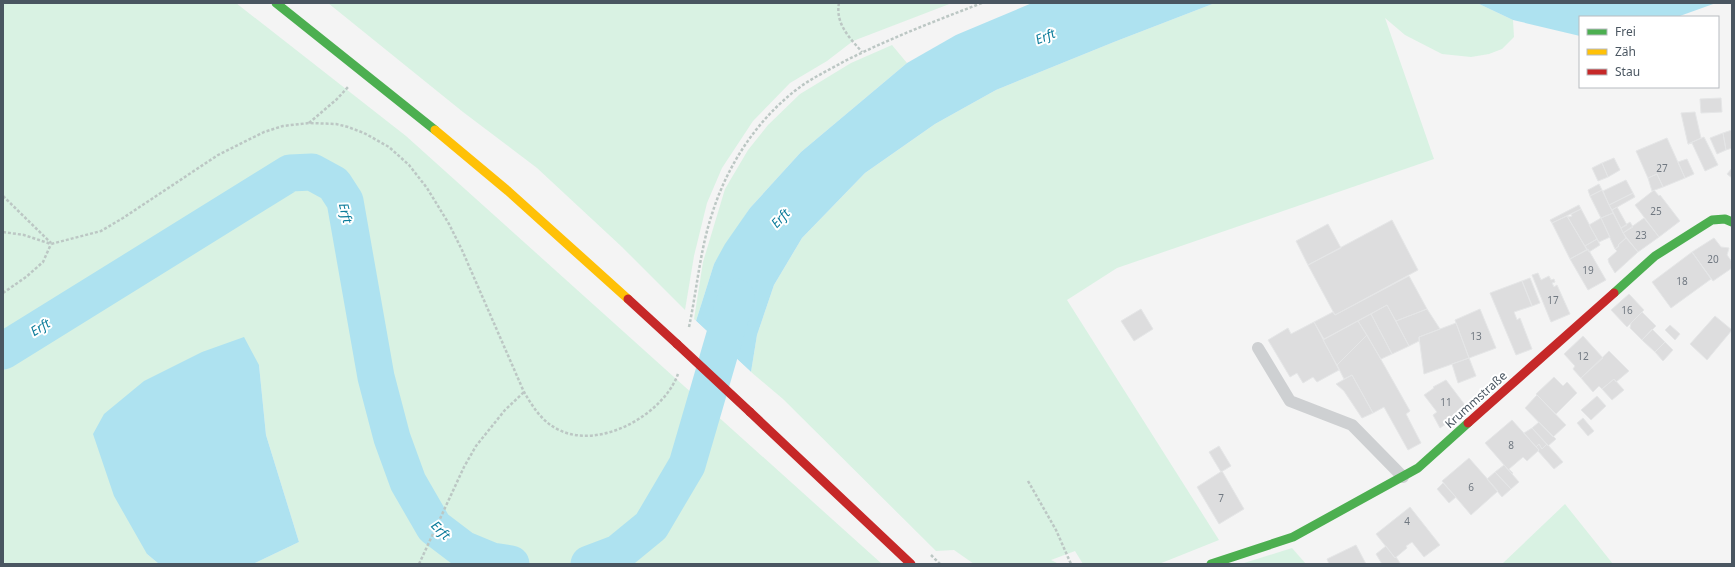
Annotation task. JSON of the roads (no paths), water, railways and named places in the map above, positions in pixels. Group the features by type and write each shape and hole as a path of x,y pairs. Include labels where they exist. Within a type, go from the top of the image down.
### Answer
{"street":[{"path":"276,3 362,70 525,206 677,344 910,564"},
{"name":"Krummstraße","path":"1211,564 1293,537 1418,468 1655,256 1712,220 1725,219 1732,222"}],"lane":[{"path":"1258,348 1290,401 1352,425 1403,477"}],"water":[{"path":"1032,3 1215,3 996,90 935,124 865,173 802,238 774,285 757,335 751,372 696,321 714,264 725,244 750,208 801,152 907,63 956,35"},
{"path":"1477,3 1716,3 1680,16 1579,16 1579,36 1513,20"},
{"path":"244,337 259,365 266,435 299,542 253,564 159,564 147,554 114,496 93,434 104,414 144,381 202,352"}],"waterway":[{"name":"Erft","path":"3,351 290,173 312,172 334,184 345,201 376,377 392,438 408,482 434,527 463,549 492,561 511,564"},
{"name":"Erft","path":"589,564 618,553 651,526 687,465 736,297"}]}
